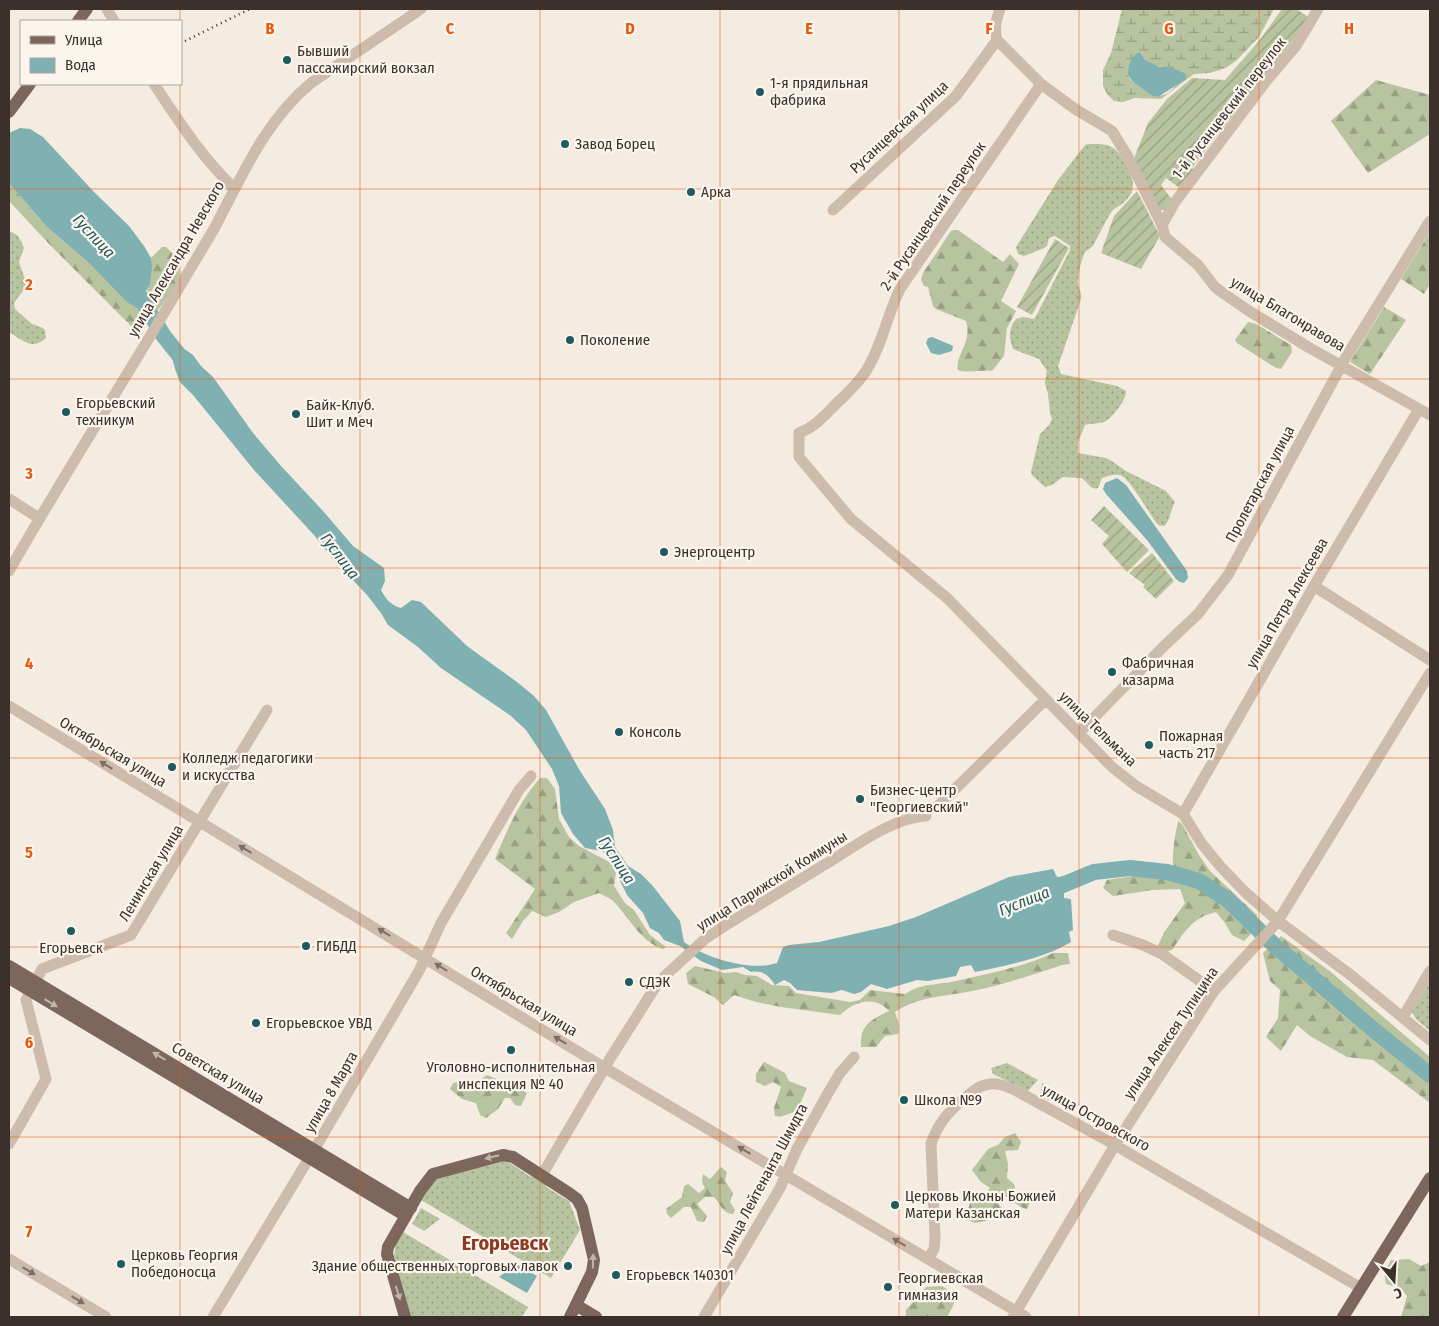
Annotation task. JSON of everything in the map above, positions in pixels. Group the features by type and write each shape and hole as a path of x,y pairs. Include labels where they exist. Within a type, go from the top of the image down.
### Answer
{"main road":[{"path":"79,20 86,9"},
{"path":"12,107 29,85"},
{"name":"Советская улица","path":"9,966 33,987 408,1212"},
{"name":"Советская улица","path":"9,978 33,987"},
{"path":"405,1317 387,1254 388,1247 420,1191 433,1174 498,1155 513,1157 542,1175 576,1199 582,1208 588,1228 594,1265 573,1314 596,1317"},
{"path":"1345,1317 1430,1178"}],"street":[{"path":"106,9 113,20"},
{"name":"улица Александра Невского","path":"9,570 215,226 252,154 278,118 300,92 324,73 421,9"},
{"path":"997,40 995,31 996,20 1000,9"},
{"name":"1-й Русанцевский переулок","path":"1162,225 1175,202 1267,80 1296,46 1318,9"},
{"name":"улица Благонравова","path":"997,40 1041,84 1075,109 1112,131 1166,236 1198,265 1215,287 1249,311 1430,415"},
{"name":"Русанцевская улица","path":"833,210 956,96 997,40"},
{"name":"2-й Русанцевский переулок","path":"799,433 812,428 866,371 900,289 1041,84"},
{"path":"155,85 194,142 219,174 234,188"},
{"name":"Пролетарская улица","path":"1079,732 1198,614 1228,575 1342,365 1430,221"},
{"name":"улица Петра Алексеева","path":"1183,814 1314,586 1419,409"},
{"name":"улица Тельмана","path":"799,433 800,457 851,519 947,598 1112,767 1136,786 1183,814 1202,844 1220,866 1274,925 1352,976 1430,1040"},
{"path":"9,498 39,518"},
{"path":"1314,586 1430,660"},
{"name":"улица Алексея Тупицина","path":"1018,1315 1115,1145 1214,992 1274,925 1430,674"},
{"path":"937,806 1045,700"},
{"name":"Октябрьская улица","path":"9,706 605,1068 928,1259 1018,1315"},
{"name":"Ленинская улица","path":"33,987 42,969 132,935 267,710"},
{"name":"улица 8 Марта","path":"213,1317 312,1154 425,958 441,923 519,790 531,776"},
{"name":"улица Парижской Коммуны","path":"542,1175 656,986 705,939 897,822 913,817 926,816"},
{"path":"1113,935 1143,945 1162,954 1214,992"},
{"path":"1402,1017 1430,972"},
{"path":"9,1144 46,1079 26,1000 33,987"},
{"name":"улица Лейтенанта Шмидта","path":"704,1317 780,1188 798,1149 827,1095 840,1073 854,1057"},
{"name":"улица Островского","path":"928,1259 934,1249 936,1238 931,1144 936,1132 949,1110 974,1090 992,1084 1002,1084 1013,1088 1115,1145 1361,1288"},
{"path":"9,1259 106,1317"}],"green space":[{"path":"1122,9 1274,9 1259,37 1237,60 1226,68 1210,73 1194,74 1161,99 1135,98 1123,102 1114,101 1107,94 1103,86 1103,70 1111,53","holes":["1140,52 1147,62 1185,73 1176,86 1167,94 1156,95 1150,93 1134,83 1128,75 1131,62"]},
{"path":"1282,9 1296,9 1310,18 1192,168 1195,171 1181,189 1166,178 1161,185 1173,201 1167,210 1160,210 1133,161 1148,123 1167,99 1192,78 1225,80 1259,41"},
{"path":"1376,80 1430,95 1430,134 1368,173 1331,121"},
{"path":"1085,145 1110,146 1117,151 1130,172 1133,188 1128,198 1111,212 1093,245 1085,252 1078,281 1081,299 1058,366 1061,374 1117,386 1126,391 1122,403 1109,419 1104,422 1085,425 1078,442 1078,453 1106,458 1126,471 1166,491 1175,502 1168,521 1164,526 1158,525 1136,492 1122,476 1114,475 1102,478 1098,488 1095,489 1081,478 1063,477 1052,485 1045,487 1031,472 1040,434 1052,419 1045,383 1047,371 1039,359 1013,349 1010,330 1016,319 1023,317 1034,319 1070,250 1070,246 1055,236 1049,238 1047,246 1044,248 1024,256 1018,254 1016,247 1058,180"},
{"path":"9,183 47,227 106,280 148,299 147,290 151,258 162,247 166,247 180,261 179,276 173,288 140,330 136,331 9,201"},
{"path":"1137,191 1160,236 1141,269 1101,253 1114,216"},
{"path":"958,230 1003,262 1010,254 1019,264 1001,301 1016,311 1007,328 1004,356 992,371 967,372 958,370 957,365 967,336 966,321 936,309 933,306 928,287 924,286 921,280 923,273 951,231"},
{"path":"9,231 17,235 24,248 19,262 26,282 25,288 14,303 15,309 32,324 45,330 46,338 36,344 27,343 9,332"},
{"path":"1430,232 1430,284 1424,294 1401,279"},
{"path":"1055,239 1069,248 1032,315 1017,307"},
{"path":"1384,307 1406,320 1370,374 1350,362"},
{"path":"1248,322 1256,324 1291,345 1292,352 1281,369 1276,368 1237,343 1235,340"},
{"path":"1104,506 1149,550 1127,572 1102,544 1109,536 1091,520"},
{"path":"1152,553 1174,581 1156,599 1143,587 1145,585 1129,573"},
{"path":"540,778 547,778 555,789 559,819 569,837 579,846 611,863 616,873 614,886 625,903 634,910 650,935 666,947 663,949 648,941 613,901 599,893 574,902 559,912 546,917 532,911 523,921 512,939 506,933 535,889 495,859 520,807"},
{"path":"1178,821 1182,824 1210,871 1257,915 1251,934 1244,941 1232,935 1216,912 1195,922 1185,931 1172,950 1163,952 1158,945 1165,931 1185,903 1180,889 1153,890 1113,896 1103,888 1107,880 1141,875 1174,878 1173,850"},
{"path":"1281,936 1331,972 1430,1057 1430,1103 1373,1060 1347,1057 1310,1036 1297,1025 1281,1051 1266,1037 1278,1018 1280,990 1270,981 1263,953"},
{"path":"1053,953 1068,953 1070,964 998,985 934,997 904,1007 895,1012 899,1026 898,1034 885,1036 876,1047 861,1047 861,1039 862,1033 872,1020 889,1011 877,1003 858,1003 840,1015 781,1007 734,995 723,1005 714,997 688,984 686,973 695,966 725,973 736,972 757,976 772,985 789,986 796,993 850,1002 860,1000 870,990 905,994 924,986 949,983 1006,970"},
{"path":"1430,982 1430,1031 1416,1019 1412,1012"},
{"path":"764,1062 785,1073 789,1081 807,1088 797,1111 780,1117 775,1116 774,1108 781,1087 773,1082 765,1086 756,1082 756,1074"},
{"path":"1007,1063 1038,1080 1028,1091 993,1074 991,1068"},
{"path":"487,1075 499,1080 507,1079 512,1085 527,1093 521,1106 515,1105 510,1098 505,1098 498,1109 486,1118 480,1115 476,1103 462,1099 450,1089 453,1083 457,1082 478,1087 481,1079"},
{"path":"1042,1083 1079,1104 1075,1110 1040,1097"},
{"path":"1015,1133 1021,1142 1018,1150 1005,1151 1008,1164 1007,1178 1014,1184 1016,1193 1020,1198 1030,1203 1027,1209 994,1191 994,1199 1002,1208 999,1218 975,1223 968,1220 968,1210 971,1201 977,1195 987,1192 990,1188 981,1182 972,1170 988,1149 998,1145 1005,1137"},
{"path":"500,1160 510,1163 532,1176 569,1201 580,1230 551,1278 495,1244 493,1245 490,1241 421,1200 434,1180"},
{"path":"721,1167 727,1172 725,1181 733,1193 730,1202 735,1210 733,1214 724,1210 714,1197 705,1197 697,1204 707,1216 704,1222 697,1221 691,1207 684,1207 671,1218 667,1214 666,1209 682,1197 684,1186 688,1184 699,1193 705,1188 702,1182 703,1174 710,1179"},
{"path":"421,1208 440,1219 424,1231 412,1224"},
{"path":"403,1232 528,1307 522,1317 411,1317 394,1256 396,1244"},
{"path":"1409,1259 1421,1266 1430,1262 1430,1317 1401,1317 1407,1296 1401,1288 1386,1284 1384,1273 1391,1260"},
{"path":"942,1286 956,1295 947,1317 906,1317 906,1310 926,1287"}],"water":[{"path":"1140,52 1145,60 1160,67 1170,67 1185,73 1186,79 1158,97 1151,95 1133,82 1128,75 1131,61"},
{"path":"20,128 30,129 43,137 94,192 129,226 144,246 151,258 152,266 150,284 146,291 148,300 146,305 137,308 127,302 90,264 47,227 9,183 9,133"},
{"path":"932,337 953,346 952,351 939,355 931,353 926,343 928,338"},
{"path":"172,344 193,355 213,377 253,433 281,466 353,546 384,568 385,581 381,590 389,601 401,608 412,600 421,602 467,646 534,696 546,710 580,771 605,809 613,830 615,847 628,866 641,874 652,885 680,921 684,942 693,948 716,958 742,965 754,966 777,963 783,947 819,942 889,926 916,917 1009,877 1053,869 1057,877 1066,876 1069,889 1064,893 1064,898 1071,899 1073,930 1069,932 1071,942 1049,953 1012,964 975,972 971,965 960,967 956,976 928,981 917,980 887,989 871,984 861,992 854,994 842,990 831,993 797,990 784,980 775,985 765,974 751,972 743,967 722,970 701,961 680,946 664,940 659,933 650,928 643,913 627,895 618,877 617,868 610,856 601,851 585,848 573,834 561,813 559,786 552,769 526,730 511,716 441,668 418,647 388,625 367,595 254,470 193,395 180,382 171,354"},
{"path":"1117,478 1126,485 1187,571 1188,578 1184,583 1176,579 1147,540 1106,494 1103,489 1105,483"},
{"path":"516,1264 537,1276 527,1293 499,1277"}],"waterway":[{"name":"Гуслица","path":"134,287 163,335 186,364"},
{"name":"Гуслица","path":"1048,891 1094,872 1130,868 1167,872 1199,881 1228,900 1274,945 1430,1075"}],"railway":[{"path":"185,41 250,9"}],"place":[{"name":"Бывший пассажирский вокзал","path":"287,60"},
{"name":"1-я прядильная фабрика","path":"760,92"},
{"name":"Завод Борец","path":"565,144"},
{"name":"Арка","path":"691,192"},
{"name":"Поколение","path":"570,340"},
{"name":"Егорьевский техникум","path":"66,412"},
{"name":"Байк-Клуб. Шит и Меч","path":"296,414"},
{"name":"Энергоцентр","path":"664,552"},
{"name":"Фабричная казарма","path":"1112,672"},
{"name":"Консоль","path":"619,732"},
{"name":"Пожарная часть 217","path":"1149,745"},
{"name":"Колледж педагогики и искусства","path":"172,767"},
{"name":"Бизнес-центр \"Георгиевский\"","path":"860,799"},
{"name":"Егорьевск","path":"71,931"},
{"name":"ГИБДД","path":"306,946"},
{"name":"СДЭК","path":"629,982"},
{"name":"Егорьевское УВД","path":"256,1023"},
{"name":"Уголовно-исполнительная инспекция № 40","path":"511,1050"},
{"name":"Школа №9","path":"904,1100"},
{"name":"Церковь Иконы Божией Матери Казанская","path":"895,1205"},
{"name":"Церковь Георгия Победоносца","path":"121,1264"},
{"name":"Здание общественных торговых лавок","path":"568,1266"},
{"name":"Егорьевск 140301","path":"616,1275"},
{"name":"Георгиевская гимназия","path":"888,1287"}],"district":[{"name":"Егорьевск","path":"505,1243"}]}
